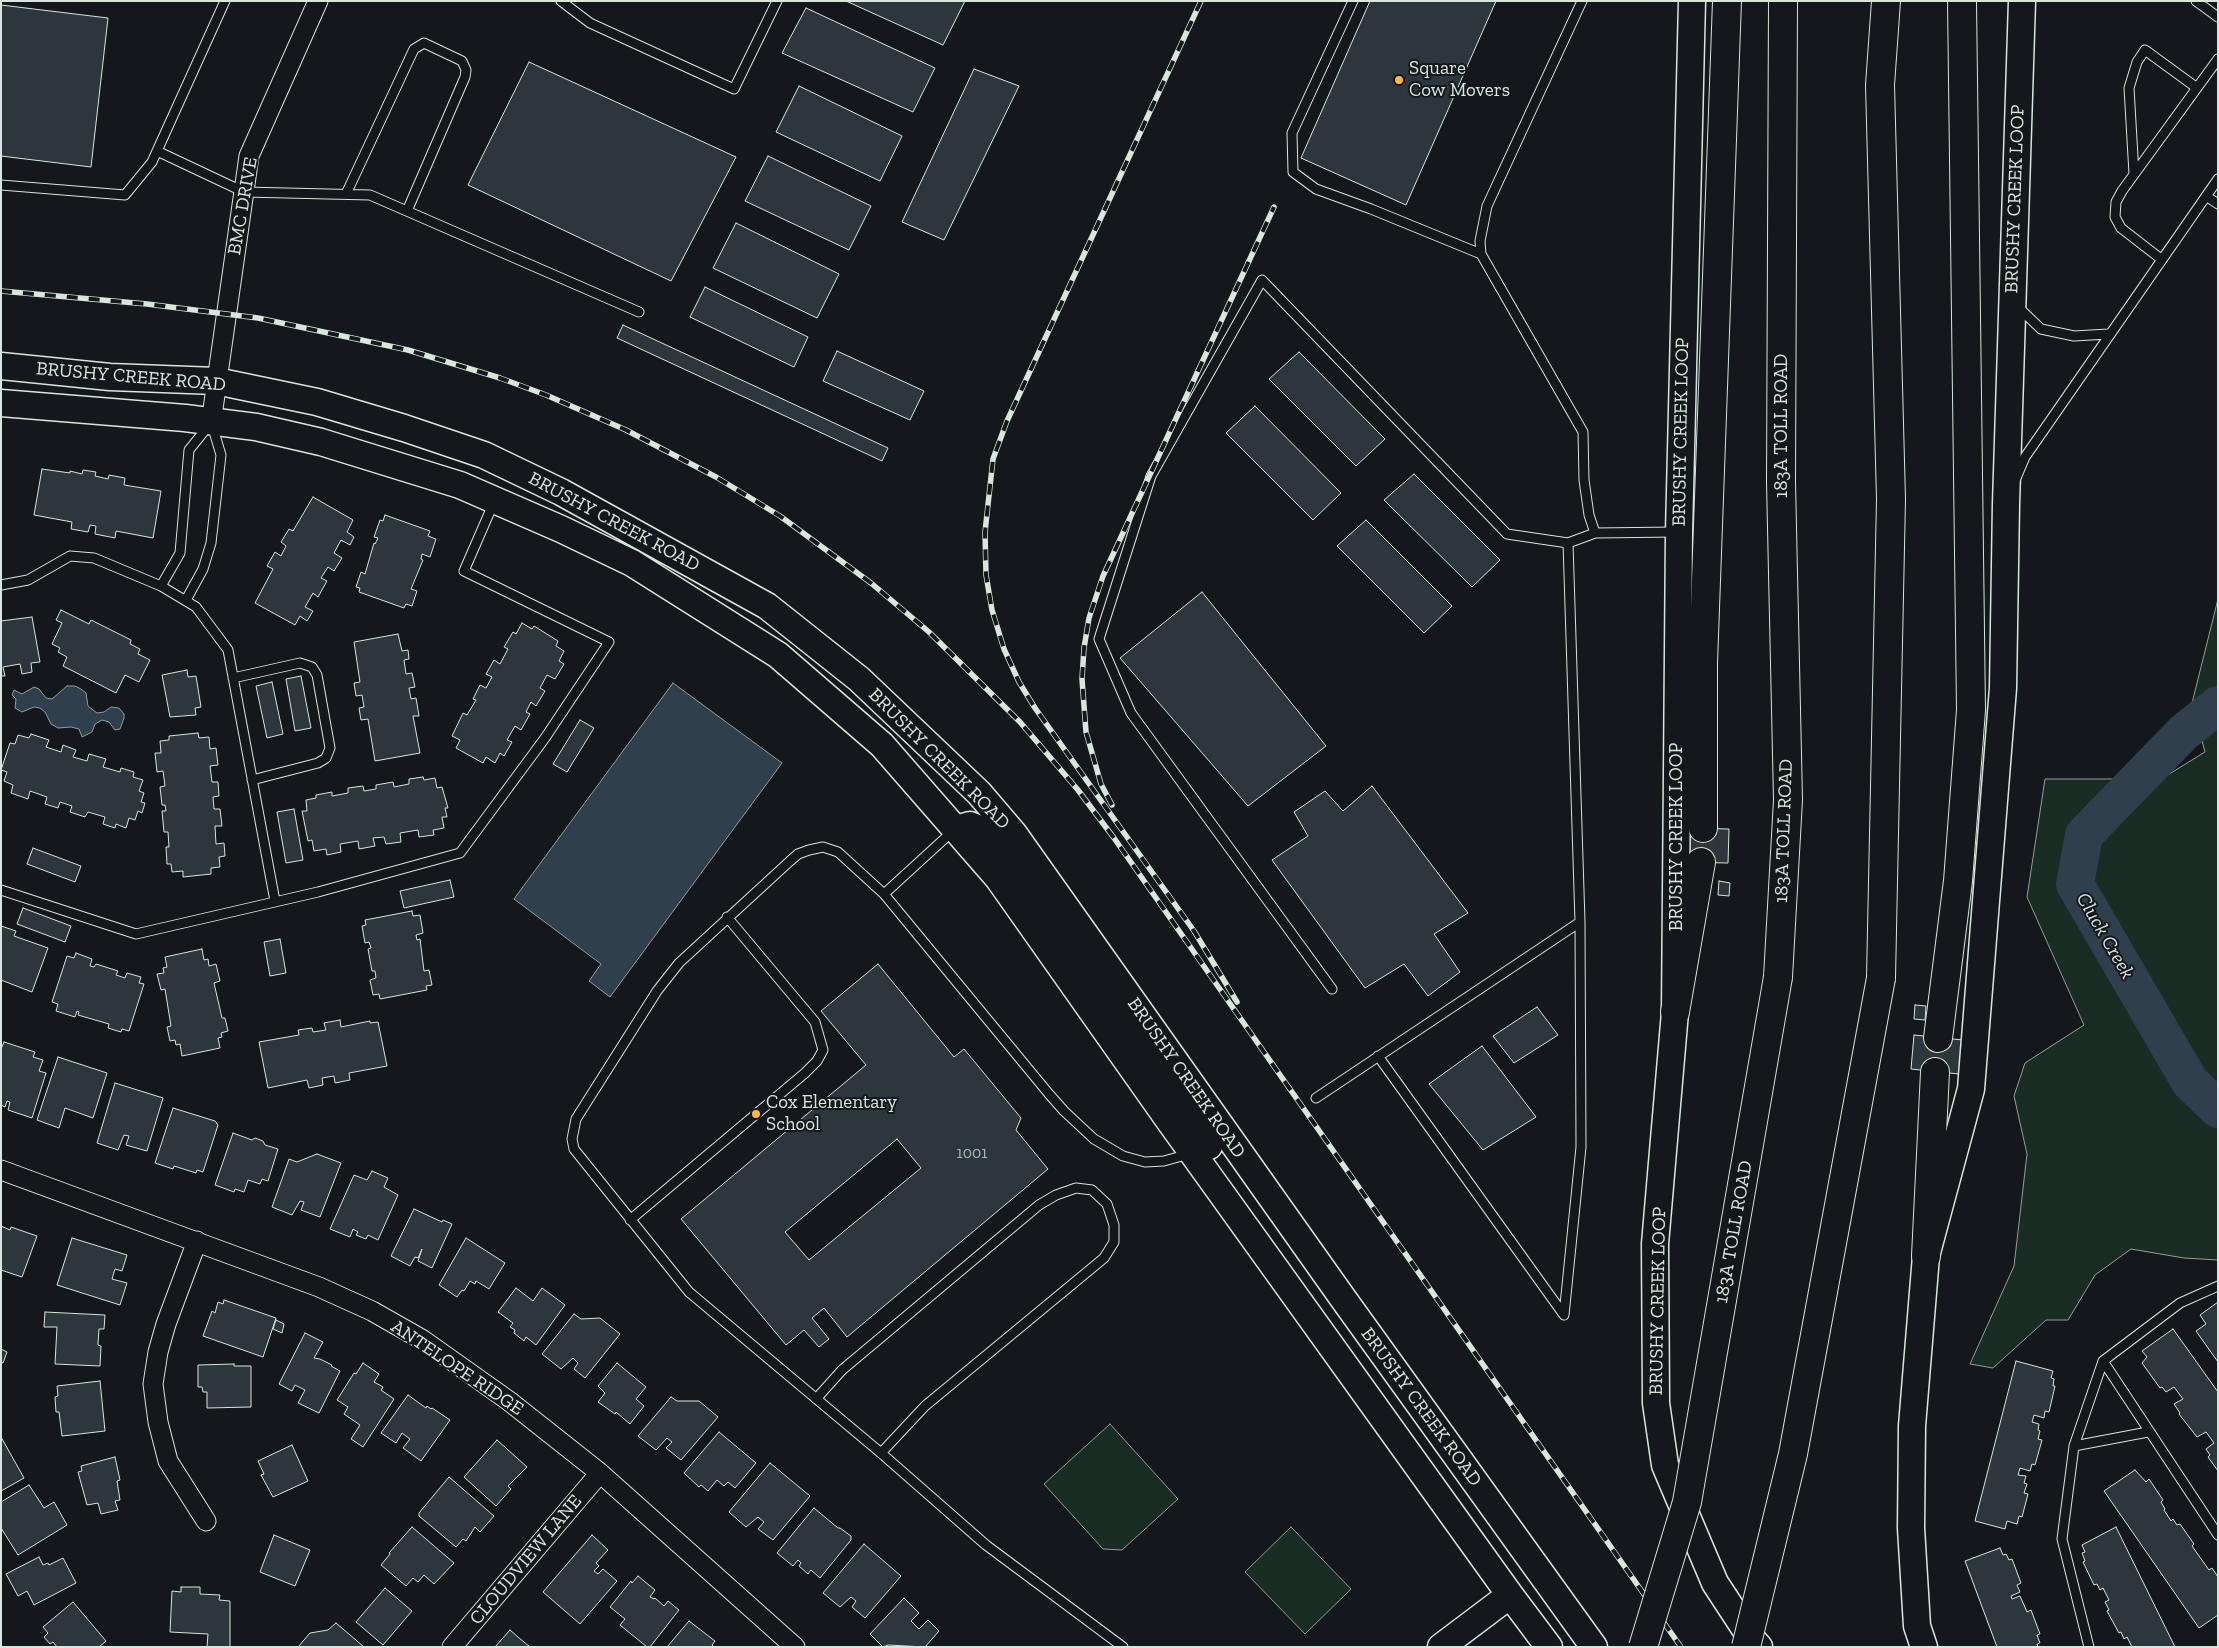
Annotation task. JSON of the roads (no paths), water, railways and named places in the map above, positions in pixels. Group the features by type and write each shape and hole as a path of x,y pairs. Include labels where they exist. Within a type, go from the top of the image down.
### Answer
{"highway":[{"path":"1703,828 1703,662 1727,1"},
{"name":"183A TOLL ROAD","path":"1643,1647 1687,1502 1778,977 1788,800 1781,482 1783,1"},
{"path":"1746,1647 1793,1454 1881,978 1891,499 1880,85 1886,1"},
{"path":"1938,1038 1958,881 1971,710 1962,1"},
{"path":"1675,1012 1701,862"},
{"path":"1926,1256 1935,1072"}],"main road":[{"name":"BRUSHY CREEK LOOP","path":"1692,1 1679,532 1675,1012 1655,1244 1656,1403 1665,1465 1715,1582 1751,1638 1759,1647"},
{"name":"BRUSHY CREEK LOOP","path":"1920,1636 1911,1528 1912,1426 1926,1256 1971,1089 2003,688 2006,504 2022,1"},
{"name":"BRUSHY CREEK ROAD","path":"1,366 110,377 216,381 317,402 404,428 484,455 562,492 767,606 859,679 979,793 1014,834 1342,1297 1594,1647"},
{"name":"BRUSHY CREEK ROAD","path":"1,403 185,418 256,428 321,442 460,485 561,529 632,563 778,655 882,745 998,878 1193,1153 1549,1647"},
{"path":"956,829 970,825 982,830 998,846 1039,901 1289,1260 1342,1297"},
{"path":"1441,1647 1510,1595 1516,1564 1510,1529"},
{"path":"1510,1595 1527,1598 1540,1605 1548,1612 1573,1647"},
{"path":"1902,1647 1920,1636"}],"street":[{"name":"BMC DRIVE","path":"211,423 249,156 318,1"},
{"name":"ANTELOPE RIDGE","path":"1,1170 319,1287 372,1311 423,1340 509,1401 600,1474 796,1647"},
{"path":"197,1241 166,1324 158,1352 153,1384 158,1422 168,1461 206,1522"},
{"name":"CLOUDVIEW LANE","path":"452,1647 600,1474"}],"lane":[{"path":"1,186 125,195 152,162 225,1"},
{"path":"561,1 590,23 734,89 776,1"},
{"path":"1353,1 1292,133 1293,172 1316,189 1371,209 1481,254"},
{"path":"1582,1 1487,206 1480,241 1481,254 1583,432 1584,480 1589,515 1595,534"},
{"path":"2196,1 2218,17"},
{"path":"346,194 414,49 424,43 462,62 466,70 465,77 407,211"},
{"path":"2134,174 2129,88 2138,62 2145,50 2197,88"},
{"path":"2161,259 2121,228 2115,218 2116,202 2134,174 2218,59"},
{"path":"157,151 244,192 370,195 639,312"},
{"path":"2006,504 2025,457 2108,334 2218,179"},
{"path":"2206,196 2218,204"},
{"path":"1332,989 1131,713 1099,639 1151,476 1262,280 1507,534 1568,543 1595,534 1679,532"},
{"path":"2012,301 2042,329 2074,336 2108,334"},
{"path":"161,586 180,553 189,450 211,423"},
{"path":"186,600 203,569 211,543 221,455 211,423"},
{"path":"1,890 136,934 275,901 460,853 545,738 609,642 464,570 495,500"},
{"path":"1378,1056 1564,1316 1581,1147 1580,922 1568,543"},
{"path":"1,585 28,580 70,556 94,558 161,586 196,607 228,650 275,901"},
{"path":"233,678 300,663 312,667 318,675 330,748 326,758 318,763 252,780"},
{"path":"884,894 956,829"},
{"path":"1123,1647 986,1545 881,1453 689,1292 574,1149 573,1129 576,1119 657,991 679,963 798,854 823,847 838,852 884,894 1049,1094 1064,1111 1094,1138 1123,1156 1145,1162 1164,1162 1193,1153"},
{"path":"630,1220 805,1073 817,1061 823,1050 815,1022 727,917"},
{"path":"1316,1098 1580,922"},
{"path":"816,1400 842,1370 1039,1205 1056,1195 1076,1188 1092,1190 1107,1204 1114,1225 1114,1242 1104,1258 925,1406 881,1453"},
{"path":"2089,1647 2062,1539 2074,1446 2103,1361 2180,1303 2218,1286"},
{"path":"2103,1361 2148,1432 2218,1535"},
{"path":"2074,1446 2148,1432"}],"water":[{"path":"673,683 782,763 610,997 589,981 601,964 514,899"},
{"path":"67,686 75,686 86,693 88,706 97,713 104,712 111,707 119,708 124,714 120,729 115,730 109,722 102,720 95,724 92,732 82,737 79,729 71,727 58,728 51,724 45,712 40,708 34,707 22,712 15,708 16,699 12,695 14,690 22,694 34,687 39,689 46,698 52,699"}],"waterway":[{"name":"Cluck Creek","path":"2218,705 2184,732 2084,835 2075,884 2190,1082 2218,1109"}],"tunnel":[{"path":"1701,862 1703,828"},
{"path":"1935,1072 1938,1038"}],"railway":[{"path":"1201,1 1007,421 993,459 985,532 986,575 992,610 1004,649 1019,682 1035,708 1194,931 1237,1002"},
{"path":"1112,805 1101,784 1086,732 1082,679 1084,648 1089,618 1103,576 1274,207"},
{"path":"1,291 147,304 258,318 408,350 500,378 546,395 626,430 716,477 780,516 871,583 929,632 1020,722 1078,790 1114,838 1681,1647"}],"place":[{"name":"Square Cow Movers","path":"1399,80"},
{"name":"Cox Elementary School","path":"756,1114"}]}
